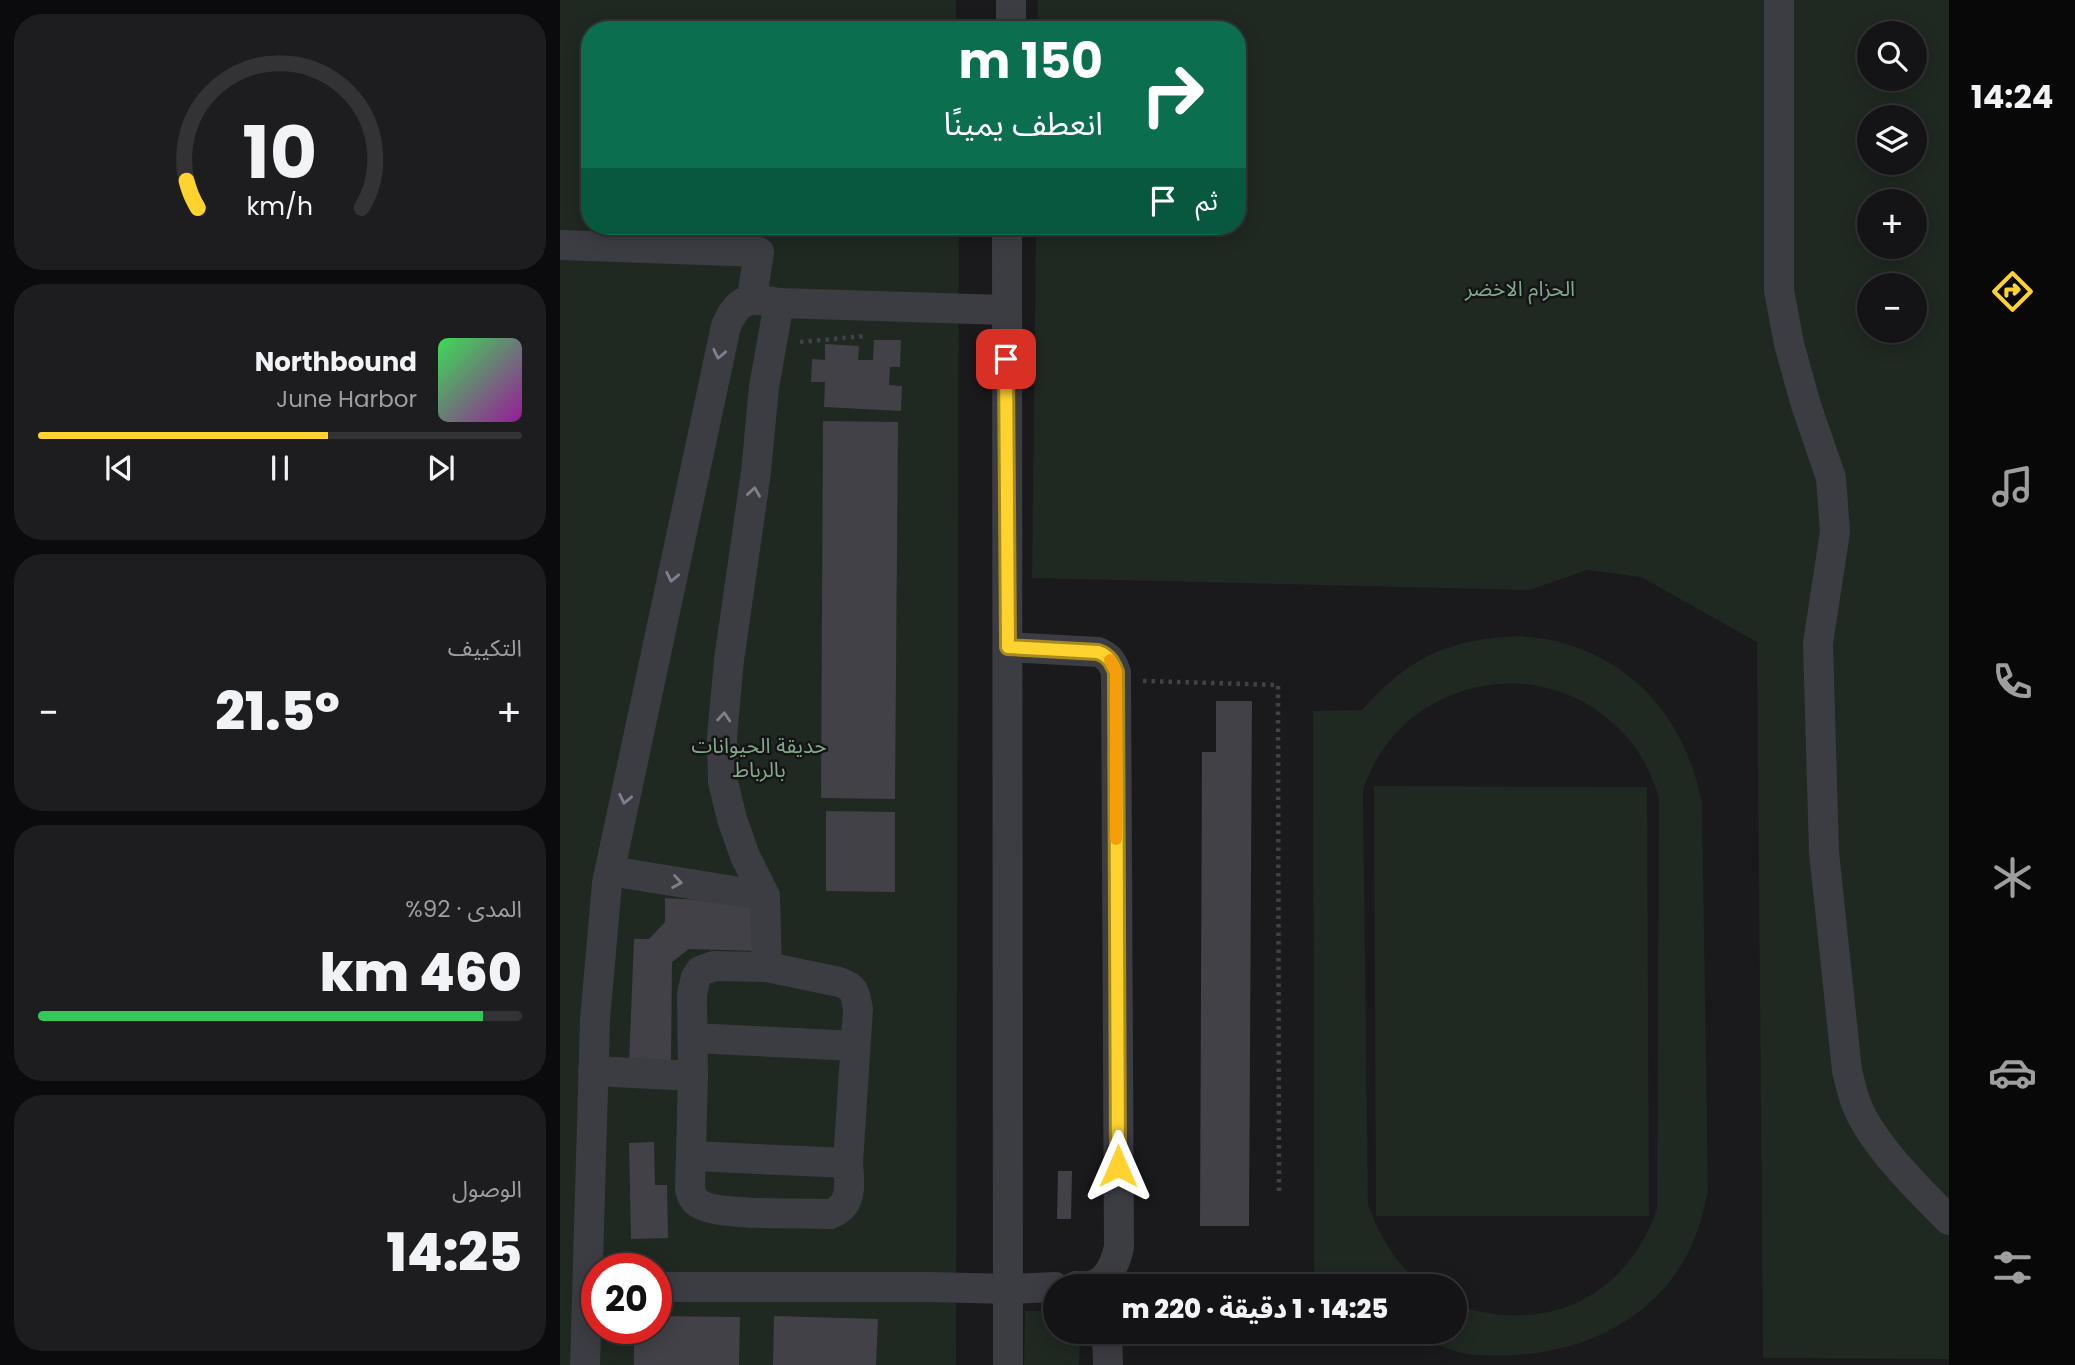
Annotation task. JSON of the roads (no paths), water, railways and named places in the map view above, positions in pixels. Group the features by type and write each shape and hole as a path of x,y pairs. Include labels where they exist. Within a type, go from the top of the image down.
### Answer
{"street":[{"path":"1011,0 1011,21"},
{"path":"1779,0 1779,290 1792,357 1831,478 1835,532 1818,643 1824,852 1847,1071 1856,1105 1875,1136 1910,1181 1949,1220"},
{"path":"1007,235 1008,1365"},
{"path":"560,245 759,252 772,345 764,387 757,472 729,660 722,737 723,782 732,819 745,856 765,896 767,967"},
{"path":"592,1253 593,1071 598,976 610,871 723,334 732,314 744,302 1006,310"},
{"path":"1008,647 1098,652 1106,655 1116,672 1119,1247 1112,1268 1105,1274"},
{"path":"610,871 765,896"},
{"path":"714,966 767,967 849,985 855,994 858,1009 848,1192 845,1204 830,1214 739,1212 703,1206 692,1198 692,994 696,977 700,971 714,966"},
{"path":"694,1038 855,1046"},
{"path":"593,1071 694,1076"},
{"path":"691,1156 848,1163"},
{"path":"672,1287 1043,1288"},
{"path":"585,1365 587,1344"},
{"path":"1107,1344 1108,1365"}],"park label":[{"name":"الحزام الاخضر","path":"1520,289"},
{"name":"حديقة الحيوانات بالرباط","path":"759,758"}]}
